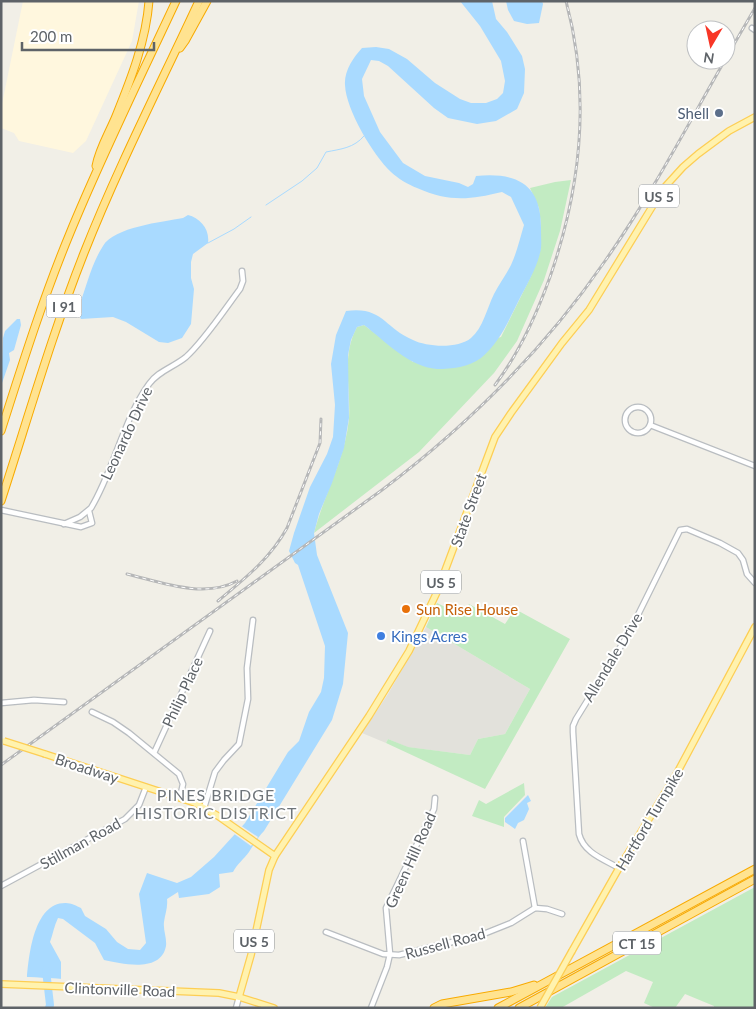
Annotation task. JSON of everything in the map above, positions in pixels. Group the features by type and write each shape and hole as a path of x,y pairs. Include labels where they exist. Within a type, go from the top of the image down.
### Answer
{"highway":[{"path":"94,176 98,156 119,108 139,53 146,25 149,1"},
{"name":"I 91","path":"1,431 45,297 70,233 94,176 176,1"},
{"name":"I 91","path":"1,501 56,328 82,258 109,194 199,1"},
{"path":"174,54 185,41 207,1"},
{"name":"CT 15","path":"498,1008 755,869"},
{"name":"CT 15","path":"519,1008 755,879"},
{"path":"434,1008 442,1004 511,992 551,979"}],"main road":[{"name":"State Street","path":"239,997 251,955 267,876 275,856 363,724 408,651 437,592 495,437 534,380 589,310 663,189 698,154 729,131 755,117"},
{"name":"Hartford Turnpike","path":"540,1008 619,868 677,773 755,627"},
{"name":"Broadway","path":"3,740 180,798 204,808 275,856"},
{"name":"Clintonville Road","path":"1,984 213,992 239,997 274,1008"}],"street":[{"name":"Leonardo Drive","path":"89,511 138,402 150,382 162,371 184,359 194,350 240,289 243,281 242,271"},
{"path":"632,408 642,408 650,416 650,425 641,433 632,432 626,427 625,415 632,408"},
{"path":"650,425 755,466"},
{"path":"1,510 64,524 82,527 92,523 89,511 64,524"},
{"name":"Allendale Drive","path":"619,868 587,850 582,844 579,834 572,732 576,719 629,633 680,530 687,529 738,553 743,560 747,574 755,583"},
{"path":"204,808 214,772 239,744 248,700 247,668 253,620"},
{"name":"Philip Place","path":"154,753 210,631"},
{"path":"1,703 34,700 64,702"},
{"path":"92,712 117,725 154,753 182,779 183,788 180,798"},
{"name":"Stillman Road","path":"1,886 125,819 139,805 146,787"},
{"name":"Green Hill Road","path":"370,1008 387,967 390,954 386,908 434,809 435,798"},
{"path":"523,841 534,908 547,909 562,914"},
{"name":"Russell Road","path":"326,932 383,954 399,955 481,935 511,923 534,908"},
{"name":"State Street","path":"236,1008 239,997"}],"shaded area":[{"path":"23,1 139,1 132,41 86,141 73,153 19,141 14,133 1,128 1,109"},
{"path":"426,627 530,689 505,734 478,739 470,755 407,747 388,739 386,743 362,733 388,694"}],"green space":[{"path":"571,180 560,231 544,280 517,341 494,373 419,452 314,533 347,434 349,419 349,349 357,327 364,325 413,362 501,337 531,276 540,252 541,225 539,208 530,188"},
{"path":"437,603 462,615 469,604 505,624 515,609 570,639 485,789 386,743 388,739 408,747 470,755 478,739 505,734 530,689 426,627"},
{"path":"524,783 525,795 504,817 504,827 472,816 479,800 486,804"},
{"path":"755,887 755,1008 714,1008 714,1006 685,994 675,1008 655,1008 644,1003 653,982 626,971 561,1008 545,1008 552,997"}],"water":[{"path":"460,1 492,1 496,19 507,32 522,56 525,69 524,93 517,109 496,121 477,124 448,118 434,108 388,66 379,61 371,60 362,79 364,96 380,132 403,163 425,176 459,183 468,187 473,184 476,176 504,176 525,185 532,192 540,215 541,239 541,248 533,272 498,339 481,358 466,365 437,369 417,364 398,352 364,325 357,327 351,340 348,355 349,418 344,448 319,514 314,533 317,555 348,633 343,684 332,720 264,831 249,852 233,872 219,874 220,887 209,894 179,898 178,892 167,899 164,919 166,946 163,955 157,960 140,965 104,960 95,943 63,919 58,918 50,942 61,962 61,979 27,977 29,956 35,931 40,920 55,905 68,903 81,908 85,916 106,929 117,942 128,949 140,950 146,943 139,894 147,873 177,883 191,877 214,857 245,823 288,752 299,741 309,712 321,692 324,678 325,646 298,565 289,551 310,487 327,454 333,437 335,405 331,364 336,335 346,311 358,310 376,315 403,335 419,342 442,346 458,344 471,338 479,329 494,294 511,265 524,225 511,197 502,192 479,197 449,198 428,193 403,181 384,164 369,144 350,107 345,85 352,60 362,48 376,47 389,49 407,59 435,83 460,99 471,103 486,103 497,99 503,93 505,81 501,61 480,26"},
{"path":"506,1 542,1 539,23 527,24 514,21"},
{"path":"188,215 200,221 206,229 208,243 193,254 191,278 194,289 191,324 182,338 168,343 159,342 126,322 113,317 81,319 77,311 95,262 103,246 109,240 117,234 139,226 183,218"},
{"path":"17,319 20,319 21,325 14,350 9,353 10,360 1,386 3,338 5,331"},
{"path":"528,795 531,801 527,803 529,809 524,820 518,823 515,829 505,822 505,818"}],"pier":[{"path":"240,825 258,837 251,846 233,833"},
{"path":"25,977 63,979 61,981 27,980"}],"waterway":[{"path":"266,205 302,181 317,168 326,152 352,146 364,136"},
{"path":"208,243 251,217"},
{"path":"46,970 49,1008"}],"railway":[{"path":"495,385 520,347 539,306 561,243 569,209 579,140 580,106 574,36 566,1"},
{"path":"736,41 755,8"},
{"path":"1,765 382,490 445,439 503,384 557,325 605,261 682,137 719,70"},
{"path":"218,601 265,559 287,528 320,443 321,419"},
{"path":"127,574 196,589 211,589 237,581"}],"place":[{"name":"Shell","path":"719,113"},
{"name":"Sun Rise House","path":"406,609"},
{"name":"Kings Acres","path":"381,636"}],"district":[{"name":"PINES BRIDGE HISTORIC DISTRICT","path":"216,803"}]}
